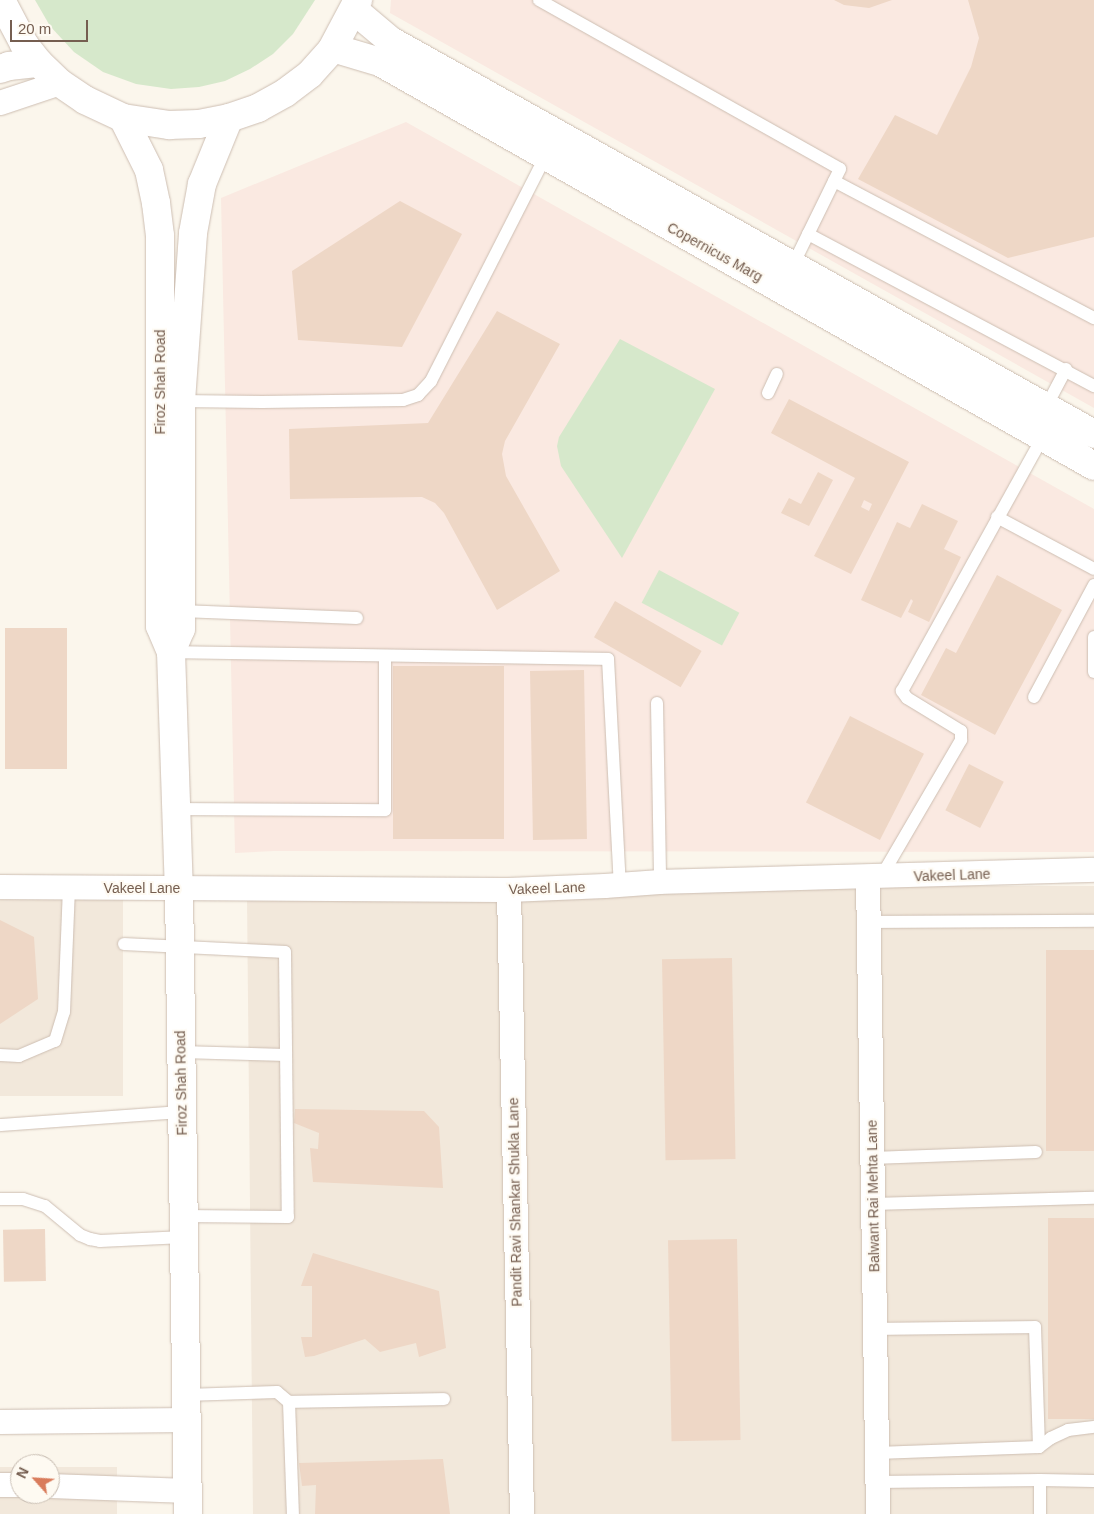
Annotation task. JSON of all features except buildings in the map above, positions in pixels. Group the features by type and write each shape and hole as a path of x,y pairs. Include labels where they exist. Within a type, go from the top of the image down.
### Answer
{"main road":[{"path":"1,0 11,24 39,63 60,83 85,100 123,118 169,125 198,124 229,118 258,108 285,93 310,74 333,48 356,5"},
{"name":"Copernicus Marg","path":"356,5 391,41 1094,434"},
{"name":"Copernicus Marg","path":"333,48 380,62 1094,466"},
{"path":"0,69 9,66 39,63"},
{"name":"Firoz Shah Road","path":"123,118 149,170 160,236 181,611 181,629 171,652"},
{"name":"Firoz Shah Road","path":"188,1503 179,888 171,652 160,626 170,401 202,184 229,118"}],"street":[{"path":"0,103 60,83"},
{"name":"Vakeel Lane","path":"0,887 509,890 660,882 874,878 1094,870"},
{"name":"Balwant Rai Mehta Lane","path":"874,878 869,922 878,1514"},
{"name":"Pandit Ravi Shankar Shukla Lane","path":"509,890 522,1514"},
{"path":"0,1422 186,1408"},
{"path":"60,1487 188,1503"}],"lane":[{"path":"539,0 840,169 793,265"},
{"path":"170,401 403,400 418,395 430,380 545,157"},
{"path":"834,181 1094,318"},
{"path":"808,234 1066,369 1094,386"},
{"path":"1046,407 1066,369"},
{"path":"768,393 777,374"},
{"path":"874,878 961,740 961,731 907,698 902,691 1043,437"},
{"path":"997,517 1094,569"},
{"path":"1034,697 1094,585"},
{"path":"181,611 357,618"},
{"path":"1094,638 1094,672"},
{"path":"171,652 608,659 620,885"},
{"path":"176,809 385,810 385,656"},
{"path":"657,703 660,882"},
{"path":"0,1055 19,1056 55,1041 64,1012 69,887"},
{"path":"869,922 1094,921"},
{"path":"0,1199 36,1202 45,1206 80,1235 90,1240 100,1241 184,1226 288,1217 284,952 124,944"},
{"path":"181,1052 286,1055"},
{"path":"0,1125 182,1112"},
{"path":"872,1158 1036,1152"},
{"path":"873,1204 1094,1198"},
{"path":"875,1330 1036,1327 1039,1447"},
{"path":"186,1408 277,1392 289,1402 444,1399"},
{"path":"289,1402 292,1514"},
{"path":"877,1453 1039,1447 1051,1438 1068,1430 1094,1427"},
{"path":"1040,1480 1040,1514"},
{"path":"878,1482 1094,1480"}],"shaded area":[{"path":"391,0 1094,0 1094,408 390,13"},
{"path":"406,122 1094,509 1094,852 274,851 235,853 221,198"},
{"path":"605,886 1094,886 1094,1514 253,1514 247,897"},
{"path":"0,900 123,900 123,1096 0,1096"},
{"path":"0,1467 10,1467 10,1504 60,1504 60,1467 117,1467 117,1514 0,1514"}],"green space":[{"path":"35,0 315,0 293,34 273,54 250,69 225,81 199,87 171,89 136,84 103,72 74,52 50,26"},
{"path":"620,339 715,389 622,558 561,466 557,446 559,437"},
{"path":"659,570 739,613 722,645 642,603"}]}
